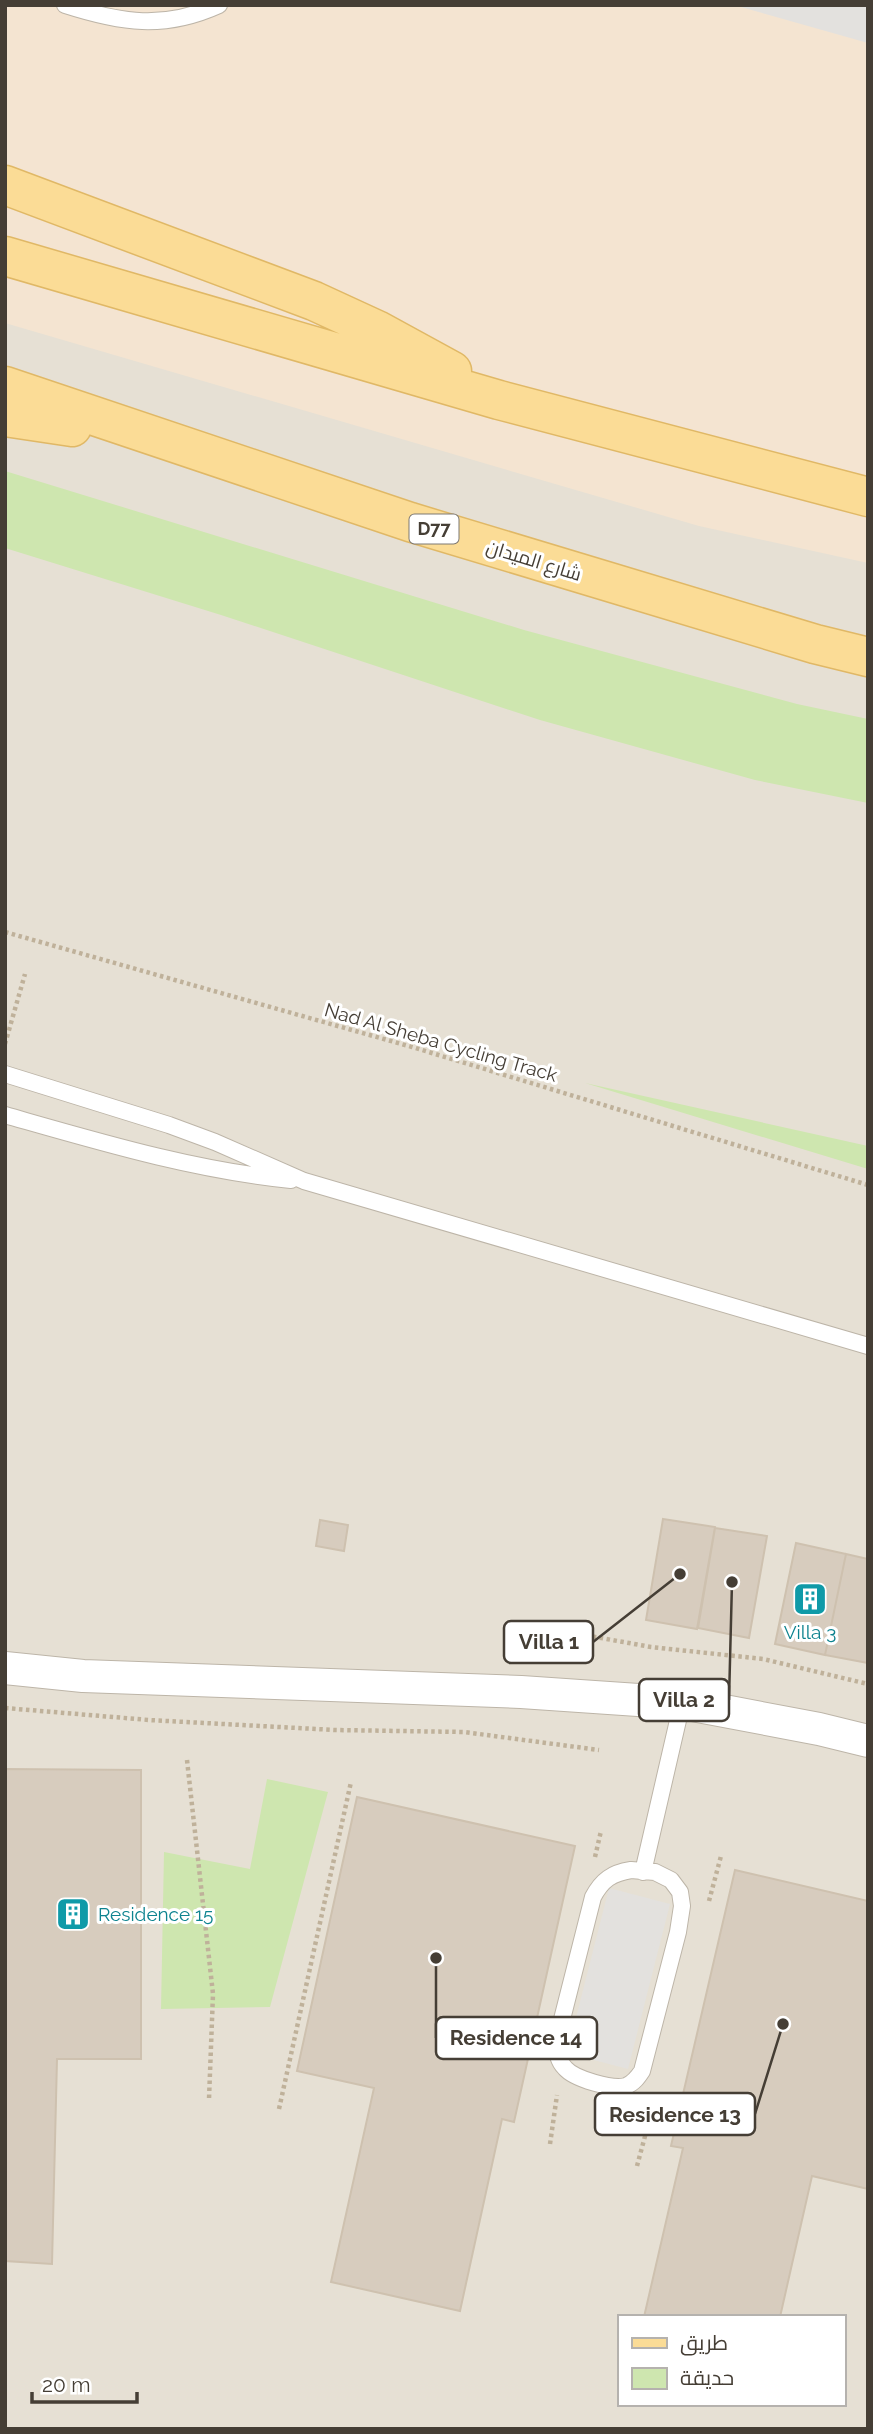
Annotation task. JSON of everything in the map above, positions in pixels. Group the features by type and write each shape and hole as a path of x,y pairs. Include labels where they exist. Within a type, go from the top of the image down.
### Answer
{"main road":[{"path":"5,185 314,301 438,362 499,400"},
{"path":"5,256 499,400 868,497"},
{"name":"شارع الميدان","path":"5,386 422,526 802,640 868,657"},
{"path":"5,417 176,442"}],"street":[{"path":"5,1668 124,1678 521,1692 682,1703 868,1741"}],"lane":[{"path":"65,5 116,19 158,22 195,16 219,5"},
{"path":"5,1074 169,1125 304,1181 868,1346"},
{"path":"5,1115 144,1155 205,1169 304,1181"},
{"path":"643,1872 682,1703"},
{"path":"618,1872 643,1872 655,1872 671,1880 680,1892 682,1906 642,2071 635,2081 624,2087 611,2086 572,2075 557,2055 556,2043 598,1886 607,1877 618,1872"}],"path":[{"name":"Nad Al Sheba Cycling Track","path":"5,932 425,1051 868,1185"},
{"path":"5,1044 25,974"},
{"path":"579,1634 651,1647 763,1659 868,1684"},
{"path":"5,1708 149,1720 335,1730 464,1731 599,1749"},
{"path":"187,1759 213,1994 209,2099"},
{"path":"279,2109 351,1782"}],"shaded area":[{"path":"5,5 868,5 868,2429 5,2429"},
{"path":"5,5 868,5 868,563 699,526 5,323"},
{"path":"734,5 868,5 868,43"},
{"path":"609,1888 670,1904 628,2069 567,2053"}],"green space":[{"path":"5,471 524,630 797,704 868,719 868,803 755,780 540,720 221,615 5,548"},
{"path":"585,1083 868,1146 868,1169"},
{"path":"267,1779 328,1792 270,2007 161,2009 164,1852 250,1869"}],"building":[{"path":"663,1519 715,1527 697,1629 646,1620"},
{"path":"320,1520 348,1525 344,1551 316,1546"},
{"path":"715,1528 767,1536 749,1638 698,1628"},
{"name":"Villa 3","path":"796,1543 846,1554 825,1655 775,1644"},
{"path":"846,1554 868,1559 868,1663 825,1655"},
{"name":"Residence 15","path":"5,1769 141,1770 141,2059 57,2059 52,2264 5,2261"},
{"path":"357,1797 575,1846 514,2122 502,2119 460,2311 331,2282 374,2088 297,2071"},
{"path":"735,1870 868,1901 868,2189 812,2176 780,2315 644,2315 683,2148 671,2146"}],"place":[{"name":"Villa 1","path":"680,1574"},
{"name":"Villa 2","path":"732,1582"},
{"name":"Villa 3","path":"810,1599"},
{"name":"Residence 15","path":"73,1914"},
{"name":"Residence 14","path":"436,1958"},
{"name":"Residence 13","path":"783,2024"}]}
